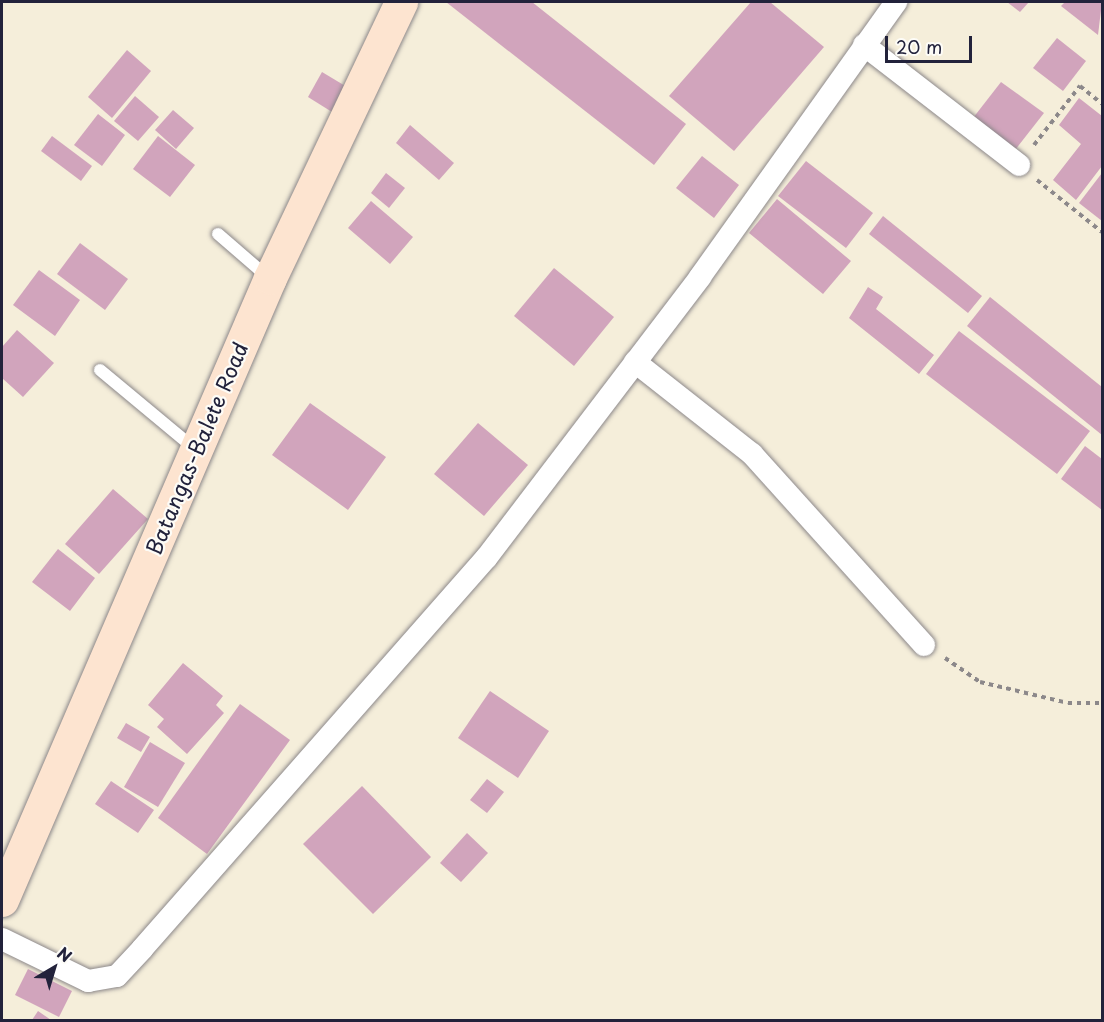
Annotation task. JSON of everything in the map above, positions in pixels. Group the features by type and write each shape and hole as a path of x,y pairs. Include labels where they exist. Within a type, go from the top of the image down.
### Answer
{"main road":[{"name":"Batangas-Balete Road","path":"2,900 270,278 401,2"}],"street":[{"path":"2,939 88,981 117,975 424,634 635,362 896,2"},
{"path":"864,45 1019,165"},
{"path":"635,362 752,454 924,645"}],"lane":[{"path":"218,234 270,278"},
{"path":"100,370 195,449"}],"path":[{"path":"1102,104 1080,86 1019,165 1102,232"},
{"path":"924,645 980,681 1068,703 1102,703"}],"building":[{"path":"446,2 532,2 686,124 654,165"},
{"path":"751,2 770,2 824,47 734,151 669,96"},
{"path":"1007,2 1029,2 1020,12"},
{"path":"1065,2 1102,2 1098,35 1061,6"},
{"path":"1057,38 1086,61 1063,91 1033,68"},
{"path":"127,50 151,71 112,118 88,97"},
{"path":"322,72 347,87 332,112 308,97"},
{"path":"1001,82 1044,113 1015,150 973,118"},
{"path":"135,96 159,117 138,141 114,121"},
{"path":"1079,98 1102,116 1102,166 1076,200 1053,180 1081,144 1059,125"},
{"path":"173,110 194,128 176,149 155,130"},
{"path":"98,114 125,135 102,166 74,145"},
{"path":"410,125 454,163 439,180 396,143"},
{"path":"52,136 92,166 81,181 41,151"},
{"path":"158,136 195,165 170,197 133,169"},
{"path":"702,156 739,185 714,218 676,188"},
{"path":"806,161 873,213 846,248 778,196"},
{"path":"386,173 405,188 389,208 371,193"},
{"path":"1102,173 1102,221 1079,203"},
{"path":"777,199 851,261 823,294 749,233"},
{"path":"371,201 413,237 390,264 348,228"},
{"path":"883,216 982,296 968,313 869,234"},
{"path":"80,243 128,279 105,310 57,274"},
{"path":"554,268 614,317 574,366 514,316"},
{"path":"39,270 80,300 55,336 13,305"},
{"path":"868,287 883,297 876,309 934,355 919,374 849,318"},
{"path":"990,297 1102,387 1102,435 967,326"},
{"path":"17,330 54,363 23,397 2,378 2,347"},
{"path":"959,331 1090,431 1057,474 926,374"},
{"path":"310,403 386,457 348,510 272,455"},
{"path":"478,423 528,465 484,516 434,474"},
{"path":"1085,446 1102,459 1102,510 1061,479"},
{"path":"113,489 148,519 99,574 65,544"},
{"path":"58,549 95,578 70,611 32,582"},
{"path":"183,663 223,696 216,705 224,713 187,754 157,727 164,719 148,705"},
{"path":"490,691 549,731 518,778 458,738"},
{"path":"240,704 290,740 207,854 158,818"},
{"path":"126,723 150,737 141,752 117,738"},
{"path":"150,742 185,763 158,807 124,787"},
{"path":"487,779 504,792 487,813 470,800"},
{"path":"111,781 154,810 138,833 95,804"},
{"path":"362,786 431,857 373,914 303,844"},
{"path":"467,833 488,853 461,882 440,863"},
{"path":"28,969 72,991 59,1017 15,995"},
{"path":"38,1011 51,1020 32,1020"}]}
